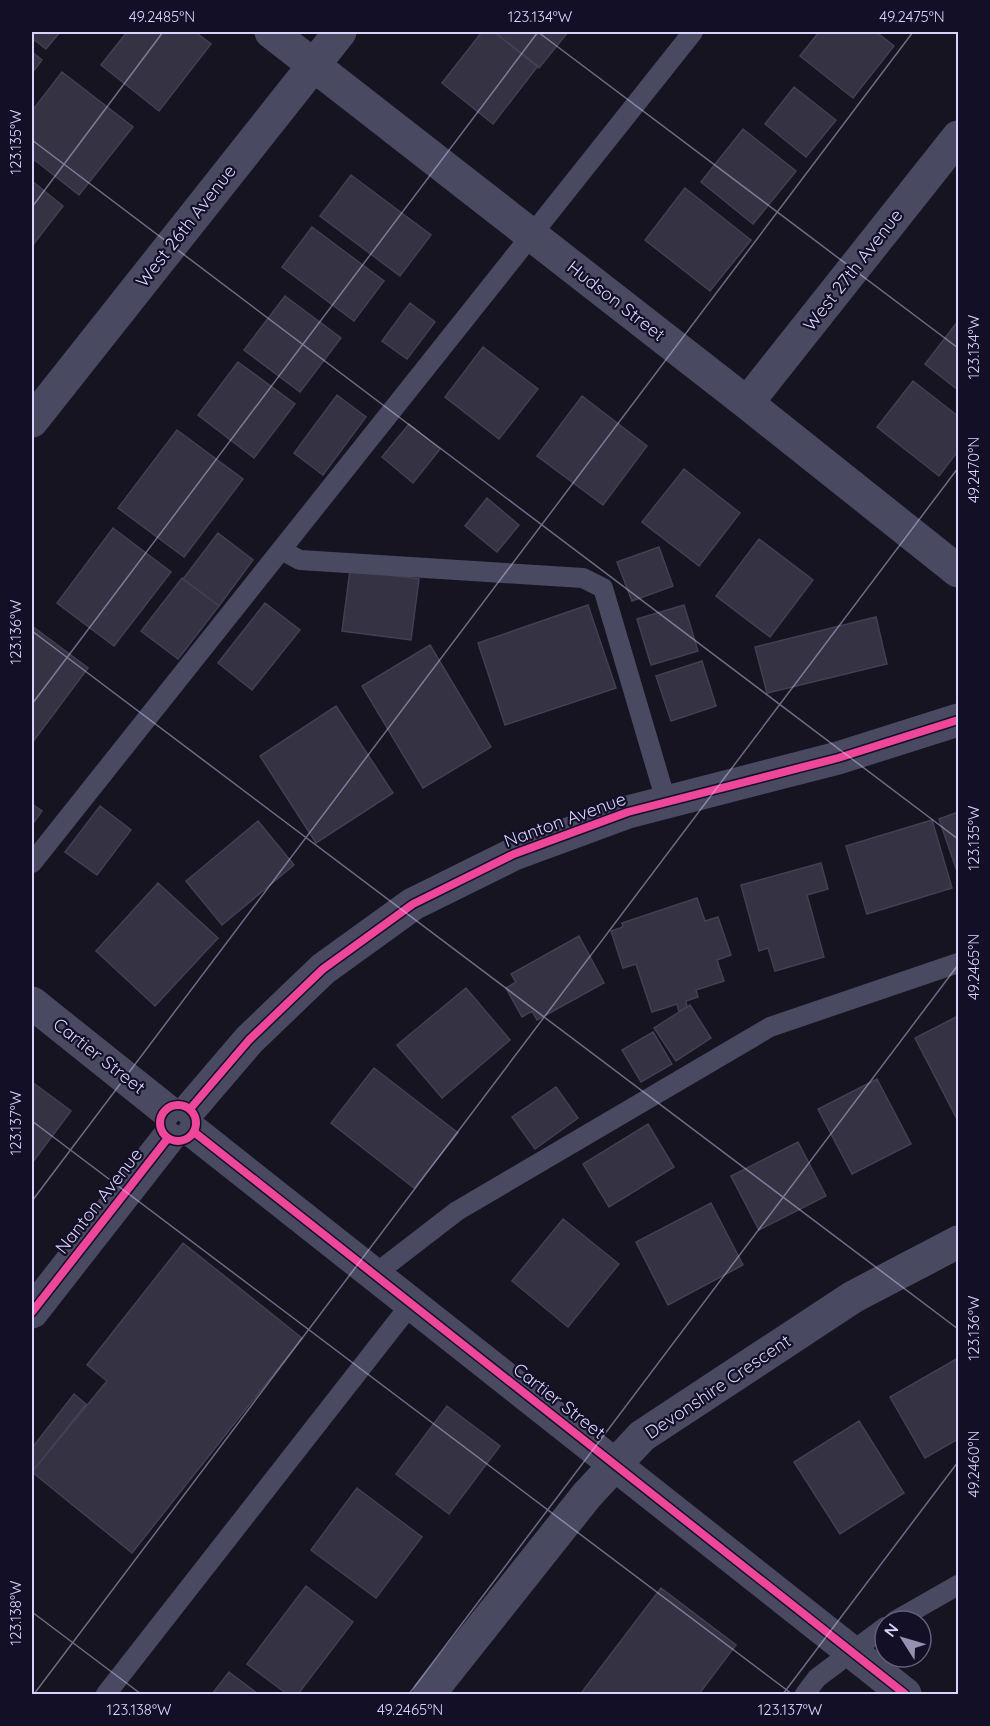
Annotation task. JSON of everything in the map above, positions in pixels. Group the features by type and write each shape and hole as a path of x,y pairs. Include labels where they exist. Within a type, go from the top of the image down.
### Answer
{"street":[{"name":"Hudson Street","path":"271,32 747,403 958,571"},
{"name":"West 26th Avenue","path":"32,420 340,32"},
{"name":"West 27th Avenue","path":"747,403 958,137"},
{"name":"Nanton Avenue","path":"32,1312 179,1122 249,1040 323,969 413,904 514,854 628,812 838,758 958,720"},
{"name":"Cartier Street","path":"32,1003 179,1122 905,1695"},
{"name":"Devonshire Crescent","path":"429,1695 587,1495 642,1436 853,1297 958,1242"}],"lane":[{"path":"32,863 693,32"},
{"path":"281,550 300,560 583,578 603,588 666,801"},
{"path":"374,1275 457,1211 770,1027 958,963"},
{"path":"106,1695 411,1304"},
{"path":"916,1609 958,1585"},
{"path":"805,1695 817,1678 873,1636"}],"building":[{"path":"32,32 60,32 46,49 32,38"},
{"path":"127,32 195,32 211,44 159,111 101,65"},
{"path":"482,32 494,32 538,66 493,124 442,83"},
{"path":"494,32 568,32 539,68"},
{"path":"819,32 876,32 894,46 853,98 800,56"},
{"path":"32,52 42,60 32,73"},
{"path":"62,72 133,127 79,195 32,158 32,111"},
{"path":"794,87 836,120 806,157 765,124"},
{"path":"743,129 796,171 753,224 701,182"},
{"path":"351,175 431,235 400,276 320,216"},
{"path":"32,181 63,206 32,246"},
{"path":"685,188 751,240 710,291 645,240"},
{"path":"312,227 384,281 354,321 282,267"},
{"path":"285,296 341,338 300,392 244,350"},
{"path":"410,303 435,322 407,359 382,341"},
{"path":"958,321 958,390 925,364"},
{"path":"483,347 538,389 499,439 445,397"},
{"path":"238,362 295,404 254,458 198,415"},
{"path":"913,381 958,416 958,451 939,476 877,427"},
{"path":"337,395 366,417 323,475 294,453"},
{"path":"582,396 647,446 603,505 537,456"},
{"path":"409,424 440,449 413,483 382,457"},
{"path":"177,430 243,479 184,557 118,508"},
{"path":"684,469 740,513 699,566 642,522"},
{"path":"487,498 519,525 497,552 465,526"},
{"path":"113,528 171,572 114,646 57,603"},
{"path":"218,533 253,560 219,606 183,579"},
{"path":"759,539 813,580 770,637 716,596"},
{"path":"659,547 673,586 632,601 617,562"},
{"path":"350,570 419,579 411,640 342,631"},
{"path":"182,578 219,606 178,659 141,631"},
{"path":"265,603 300,630 252,690 218,663"},
{"path":"588,605 616,688 505,725 478,643"},
{"path":"684,605 698,651 651,665 637,619"},
{"path":"876,617 887,664 767,693 755,647"},
{"path":"32,626 88,668 32,743"},
{"path":"430,645 491,747 423,788 362,686"},
{"path":"702,661 716,706 671,721 656,676"},
{"path":"336,706 393,793 316,843 260,756"},
{"path":"32,804 42,811 32,825"},
{"path":"100,806 131,830 97,875 65,852"},
{"path":"958,812 958,874 939,819"},
{"path":"932,820 952,888 867,914 846,846"},
{"path":"258,821 294,865 222,925 186,881"},
{"path":"821,863 828,889 807,895 824,957 775,971 768,948 759,951 741,885"},
{"path":"158,883 218,938 155,1006 96,951"},
{"path":"697,898 705,921 718,917 731,955 717,960 724,981 696,990 698,997 686,1001 687,1007 679,1012 677,1004 652,1012 636,964 623,968 611,931 623,927 622,923"},
{"path":"579,936 604,983 537,1020 532,1011 522,1017 506,988 516,982 511,974"},
{"path":"466,988 510,1040 442,1098 397,1045"},
{"path":"690,1005 711,1038 676,1061 654,1028"},
{"path":"958,1016 958,1121 915,1038"},
{"path":"653,1032 672,1064 641,1082 622,1050"},
{"path":"374,1068 458,1133 414,1188 331,1123"},
{"path":"877,1079 911,1144 852,1174 818,1109"},
{"path":"32,1082 71,1111 32,1163"},
{"path":"556,1087 578,1118 535,1149 512,1117"},
{"path":"648,1124 674,1167 609,1207 583,1164"},
{"path":"798,1142 826,1196 759,1230 731,1176"},
{"path":"711,1203 743,1265 668,1305 636,1242"},
{"path":"563,1219 619,1264 568,1327 512,1281"},
{"path":"183,1243 302,1338 132,1553 32,1472 107,1381 87,1365"},
{"path":"958,1358 958,1439 925,1458 890,1397"},
{"path":"74,1394 86,1404 32,1472 32,1448"},
{"path":"447,1406 500,1446 449,1514 396,1474"},
{"path":"859,1421 904,1493 840,1534 794,1462"},
{"path":"357,1488 422,1537 376,1598 311,1550"},
{"path":"306,1586 353,1622 298,1694 287,1694 247,1664"},
{"path":"661,1588 736,1645 699,1694 586,1694 582,1692"},
{"path":"229,1672 258,1694 212,1694"}],"cycle path":[{"path":"190,1109 249,1040 323,969 413,904 514,854 628,812 838,758 958,720"},
{"path":"178,1105 191,1110 196,1123 191,1136 178,1141 165,1136 160,1123 165,1110 178,1105"},
{"path":"194,1132 905,1694"},
{"path":"32,1312 168,1138"}]}
